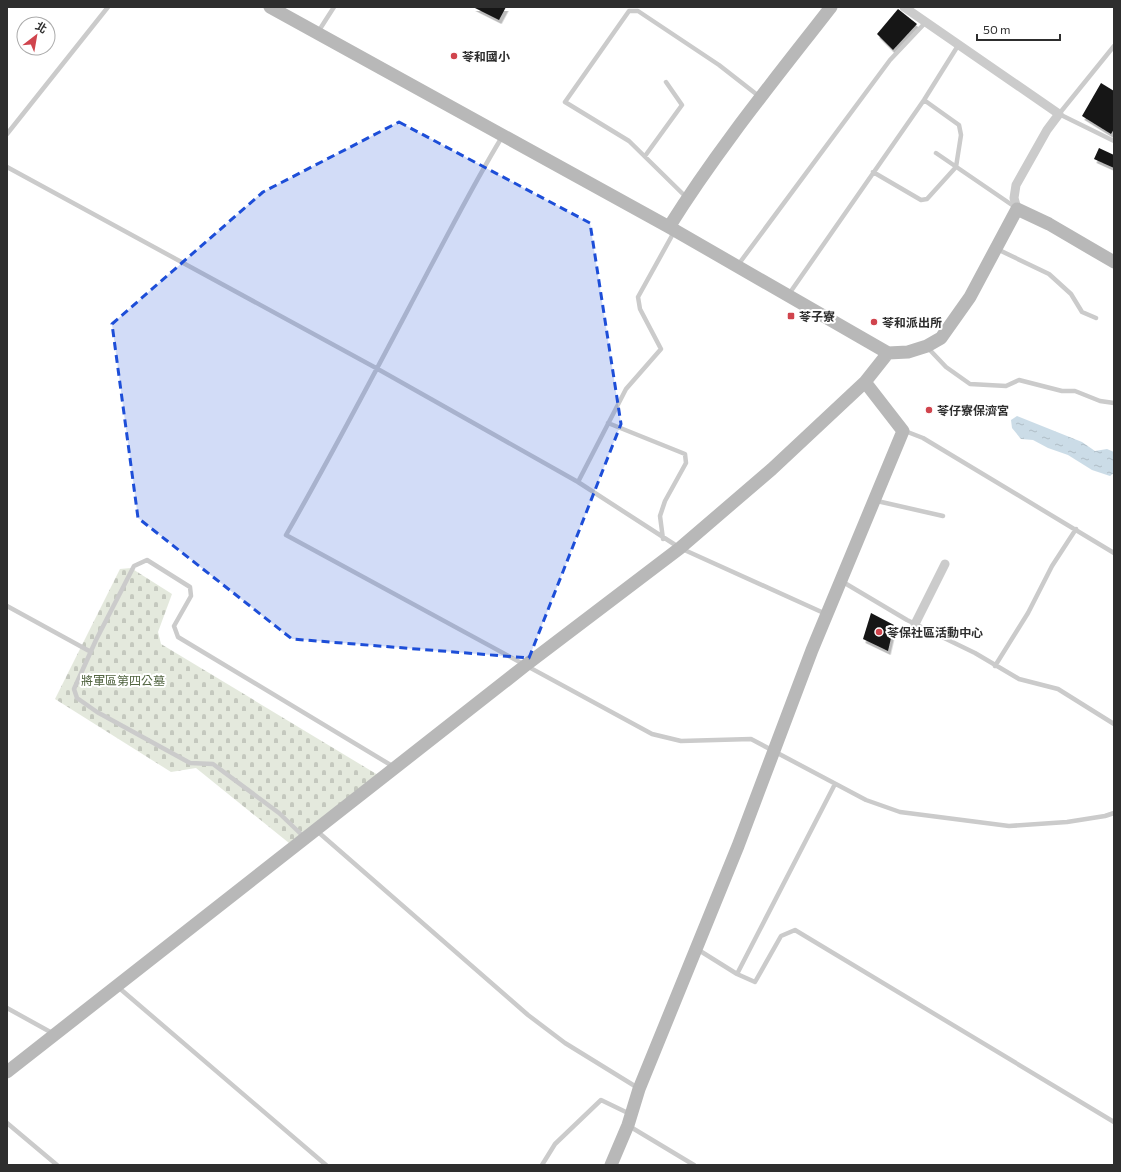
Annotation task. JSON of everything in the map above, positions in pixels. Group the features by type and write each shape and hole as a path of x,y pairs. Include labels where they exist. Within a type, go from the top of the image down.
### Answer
{"street":[{"path":"270,7 318,32 737,265 888,353 908,352 927,346 941,338 954,321 970,297 1017,209 1014,198 1016,185 1047,130 1059,114 904,7"},
{"path":"672,229 687,198 760,98 831,7"},
{"path":"1017,209 1049,224 1114,262"},
{"path":"7,1072 526,665 680,548 772,469 865,382 888,353"},
{"path":"611,1165 630,1120 639,1089 697,949 775,752 827,614 903,431 865,382"},
{"path":"915,624 945,564"}],"lane":[{"path":"7,134 108,7"},
{"path":"318,32 334,7"},
{"path":"687,198 646,156 629,141 565,102 629,11 638,11 719,65 760,98"},
{"path":"737,265 890,60 925,22"},
{"path":"788,296 924,100 959,44"},
{"path":"1114,46 1059,114 1114,141"},
{"path":"646,156 682,105 666,82"},
{"path":"873,172 921,200 927,199 956,167 960,135 959,125 924,100"},
{"path":"504,135 482,171 376,368 330,459 286,535 652,734 681,741 751,739 866,800 900,812 1009,826 1067,822 1105,816 1114,813"},
{"path":"936,153 1017,209"},
{"path":"7,167 376,368 578,482 663,539 827,614"},
{"path":"578,482 626,389 661,349 640,309 638,297 672,229"},
{"path":"996,248 1048,274 1072,294 1082,312 1096,318"},
{"path":"927,346 946,367 970,384 1006,386 1019,380 1062,391 1075,391 1100,401 1114,403"},
{"path":"608,424 685,454 686,463 665,501 660,516 663,539"},
{"path":"903,431 924,438 1114,552"},
{"path":"874,500 943,516"},
{"path":"994,666 1028,613 1052,566 1076,528"},
{"path":"395,768 178,637 174,626 191,596 190,588 147,560 134,566 74,689 77,698 97,712 190,763 213,764 279,813 311,834 528,1015 582,1055 639,1089"},
{"path":"841,581 915,624 975,653 994,666 1019,679 1058,689 1114,724"},
{"path":"7,606 91,652"},
{"path":"737,974 835,784"},
{"path":"697,949 737,974 755,982 781,936 795,930 1114,1122"},
{"path":"117,986 326,1165"},
{"path":"7,1008 56,1035"},
{"path":"542,1165 555,1144 601,1100 694,1165"},
{"path":"7,1123 56,1165"}],"highlighted area":[{"path":"399,122 590,223 621,424 529,658 292,639 138,518 112,324 263,192"}],"green space":[{"name":"將軍區第四公墓","path":"131,568 172,594 158,632 161,644 378,775 289,843 196,768 171,772 55,699 120,569"}],"water":[{"path":"1017,416 1082,442 1095,451 1107,449 1114,452 1114,473 1110,476 1092,470 1068,455 1048,448 1033,440 1021,439 1012,428 1011,420"}],"building":[{"path":"473,7 506,7 499,20"},
{"path":"898,9 917,24 893,50 877,34"},
{"path":"1101,83 1114,91 1114,129 1111,134 1082,116"},
{"path":"1099,148 1114,155 1114,168 1094,159"},
{"name":"苓保社區活動中心","path":"871,613 894,625 888,651 863,639"}],"place":[{"name":"苓和國小","path":"454,56"},
{"name":"苓子寮","path":"791,316"},
{"name":"苓和派出所","path":"874,322"},
{"name":"苓仔寮保濟宮","path":"929,410"},
{"name":"苓保社區活動中心","path":"879,632"}]}
